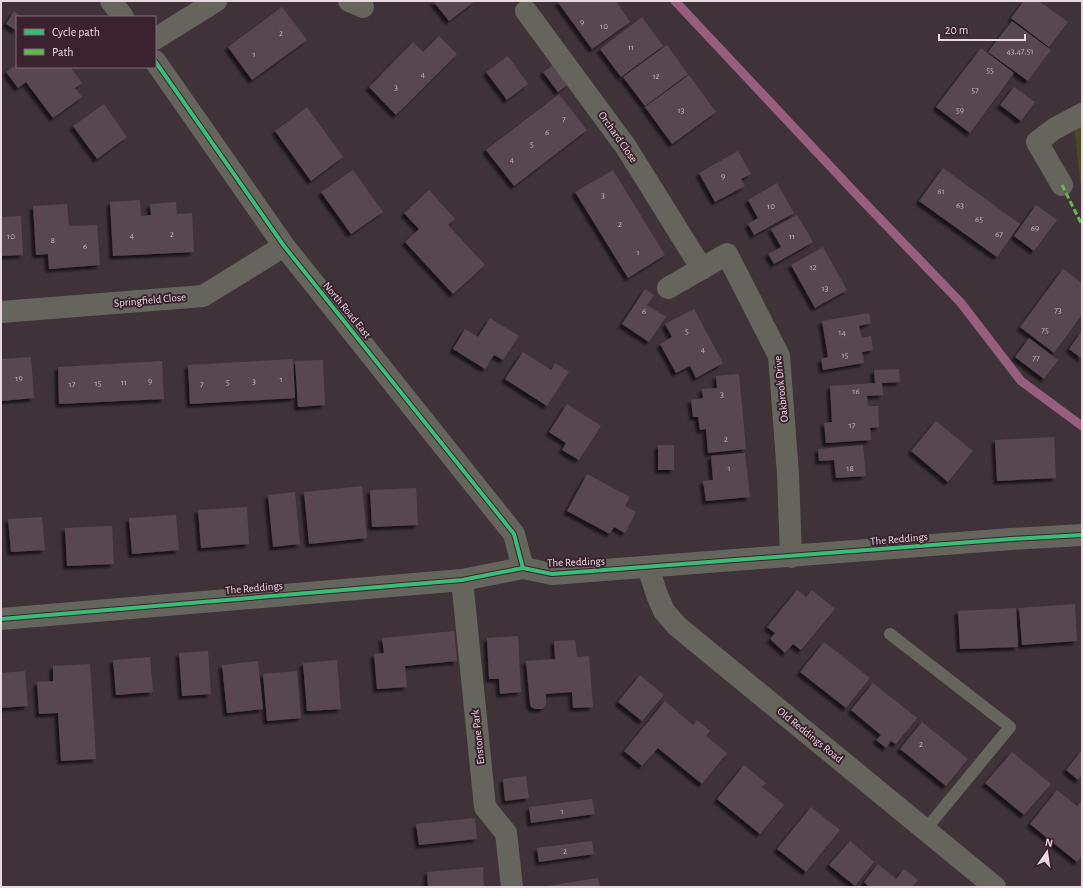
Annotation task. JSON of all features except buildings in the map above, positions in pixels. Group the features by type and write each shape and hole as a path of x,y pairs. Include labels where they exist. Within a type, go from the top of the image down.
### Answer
{"street":[{"path":"111,1 122,16"},
{"path":"156,38 216,1"},
{"name":"Orchard Close","path":"526,11 626,147 702,269"},
{"name":"North Road East","path":"156,62 284,246 514,534 523,568"},
{"path":"1062,185 1036,142 1054,129 1082,114"},
{"name":"Springfield Close","path":"1,312 202,296 284,246"},
{"name":"Oakbrook Drive","path":"668,288 727,254 779,356 788,474 791,557"},
{"name":"The Reddings","path":"1,619 462,580 523,568 552,574 791,557 1011,539 1082,535"},
{"name":"Old Reddings Road","path":"648,567 664,611 676,626 995,887"},
{"name":"Enstone Park","path":"462,580 485,807 506,833 512,887"}],"lane":[{"path":"890,634 1010,727 926,829"}],"green space":[{"path":"1082,114 1082,195 1073,118"}],"waterway":[{"path":"675,1 961,303 1021,381 1082,426"}],"marked path":[{"path":"1062,185 1082,225"}],"cycle path":[{"path":"156,62 284,246 514,534 523,568"},
{"path":"1,619 462,580 523,568 552,574 1011,539 1082,535"}]}
